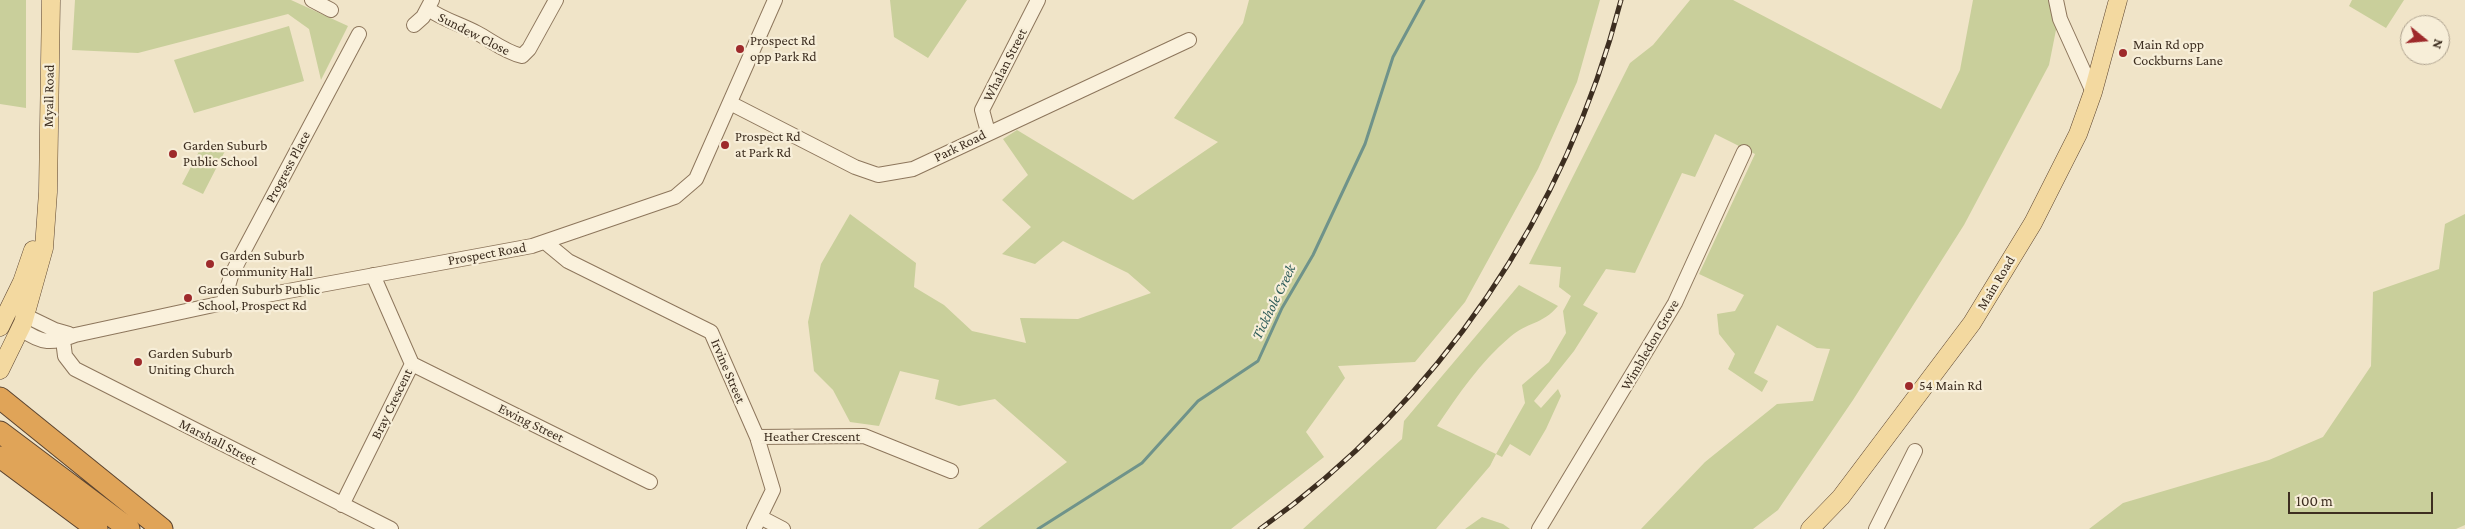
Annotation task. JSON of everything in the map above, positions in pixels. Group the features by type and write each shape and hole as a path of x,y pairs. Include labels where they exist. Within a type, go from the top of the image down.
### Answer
{"highway":[{"path":"0,398 162,529"},
{"path":"0,432 129,529"},
{"path":"0,457 97,529"},
{"path":"0,469 72,529"}],"main road":[{"name":"Myall Road","path":"0,370 23,322 42,254 48,192 51,0"},
{"name":"Main Road","path":"1810,529 1842,497 1972,323 2033,223 2078,134 2118,0"},
{"name":"Myall Road","path":"4,320 29,265 48,192"},
{"path":"4,320 23,322"}],"street":[{"path":"313,0 331,10"},
{"name":"Sundew Close","path":"414,25 430,5 446,21 478,34 507,52 522,56 529,49 556,0"},
{"name":"Prospect Road","path":"23,322 48,342 66,336 223,303 546,242 676,197 696,179 775,0"},
{"name":"Whalan Street","path":"988,132 982,110 1038,0"},
{"path":"2056,0 2060,19 2092,92"},
{"name":"Progress Place","path":"223,303 231,276 242,254 359,34"},
{"name":"Park Road","path":"730,103 855,167 878,175 913,168 1189,40"},
{"name":"Wimbledon Grove","path":"1539,529 1675,303 1744,152"},
{"name":"Irvine Street","path":"546,242 568,261 711,332 757,437 773,490 757,523"},
{"name":"Bray Crescent","path":"342,505 412,364 373,275"},
{"name":"Marshall Street","path":"66,336 64,356 75,369 391,529"},
{"name":"Ewing Street","path":"412,364 650,482"},
{"name":"Heather Crescent","path":"757,437 864,436 951,471"},
{"path":"1876,529 1914,451"},
{"path":"757,523 783,529"}],"green space":[{"path":"0,0 26,0 26,108 0,104"},
{"path":"75,0 291,0 348,26 321,80 309,29 288,14 138,53 72,50"},
{"path":"890,0 967,0 928,58 894,37"},
{"path":"1249,0 1600,0 1577,82 1538,169 1465,302 1415,362 1338,366 1345,378 1306,432 1324,457 1231,529 978,529 1067,462 995,399 959,406 935,399 939,380 900,371 879,426 850,422 833,390 814,371 808,322 821,264 850,214 916,263 914,287 944,305 972,331 1026,343 1020,318 1078,319 1151,293 1128,273 1063,241 1035,264 1002,254 1031,227 1002,200 1028,175 1003,139 1017,130 1133,200 1218,142 1174,118 1243,23"},
{"path":"1690,0 1733,0 1941,109 1960,70 1973,0 2062,0 2049,65 1964,225 1853,400 1778,510 1753,529 1641,529 1705,462 1777,404 1813,401 1830,349 1817,348 1777,325 1754,373 1768,381 1762,392 1728,369 1735,354 1719,334 1717,314 1735,311 1744,295 1699,274 1755,154 1715,134 1695,177 1682,173 1635,273 1606,269 1583,305 1598,313 1574,351 1534,401 1541,408 1558,389 1561,396 1546,429 1530,456 1510,444 1502,457 1496,454 1525,403 1522,385 1549,362 1566,333 1563,311 1571,296 1559,287 1561,267 1529,264 1630,63 1653,45"},
{"path":"2352,0 2404,0 2386,28 2349,6"},
{"path":"289,26 304,81 194,113 174,60"},
{"path":"205,140 225,151 203,194 182,184"},
{"path":"2465,214 2465,525 2456,529 2089,529 2123,503 2269,460 2323,437 2371,366 2373,292 2439,269 2445,224"},
{"path":"1519,285 1558,306 1546,317 1516,332 1499,347 1470,379 1437,426 1496,454 1490,466 1436,529 1303,529 1402,439 1404,421"},
{"path":"1482,517 1503,524 1510,529 1465,529"}],"waterway":[{"name":"Tickhole Creek","path":"1038,529 1142,463 1198,401 1258,361 1282,308 1313,255 1365,144 1393,57 1424,0"}],"railway":[{"path":"1260,529 1325,479 1384,423 1438,362 1487,297 1530,227 1567,155 1597,79 1621,0"}],"place":[{"name":"Prospect Rd opp Park Rd","path":"740,49"},
{"name":"Main Rd opp Cockburns Lane","path":"2123,53"},
{"name":"Prospect Rd at Park Rd","path":"725,145"},
{"name":"Garden Suburb Public School","path":"173,154"},
{"name":"Garden Suburb Community Hall","path":"210,264"},
{"name":"Garden Suburb Public School, Prospect Rd","path":"188,298"},
{"name":"Garden Suburb Uniting Church","path":"138,362"},
{"name":"54 Main Rd","path":"1909,386"}]}
